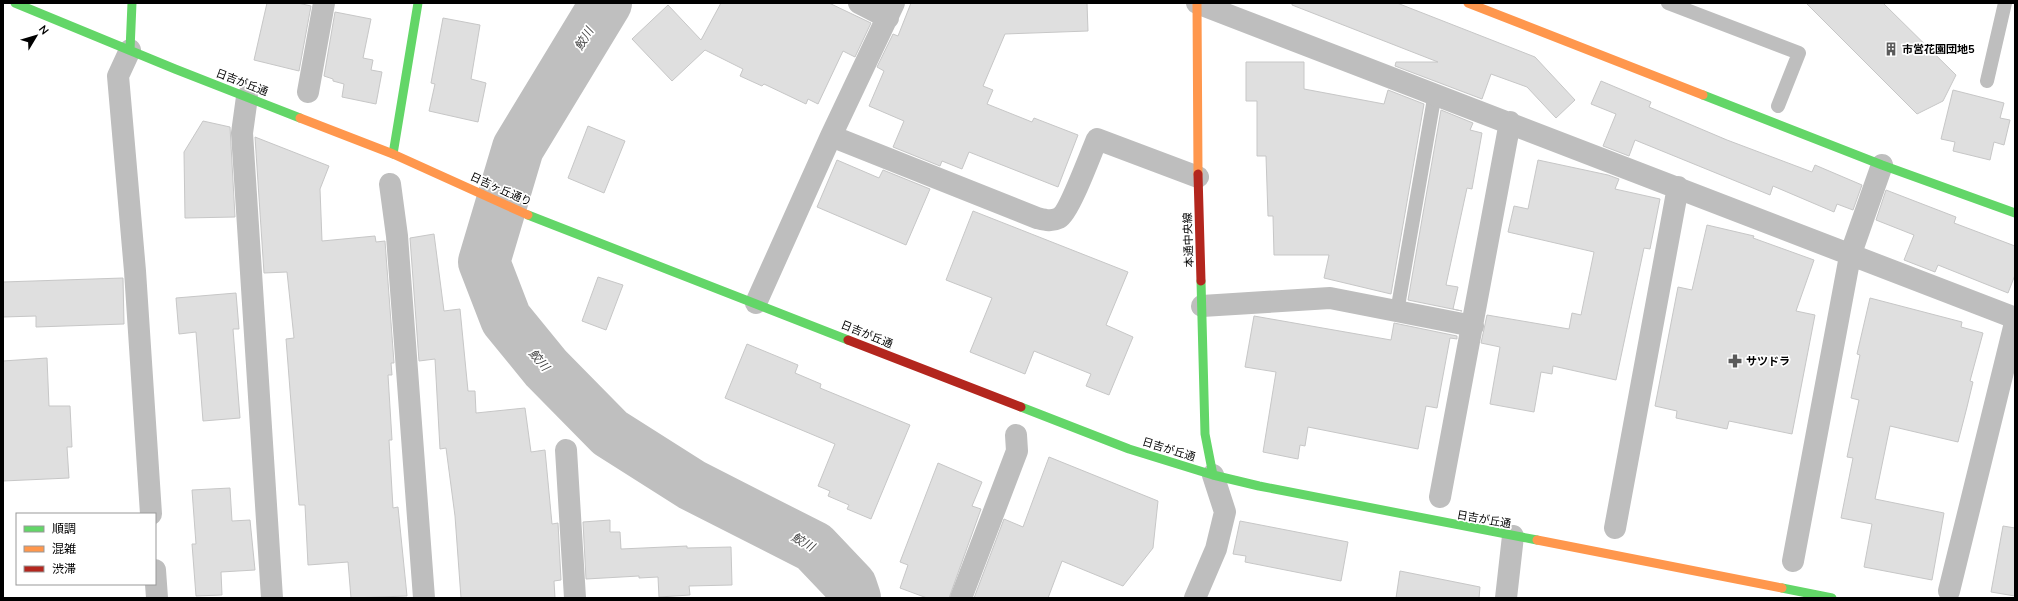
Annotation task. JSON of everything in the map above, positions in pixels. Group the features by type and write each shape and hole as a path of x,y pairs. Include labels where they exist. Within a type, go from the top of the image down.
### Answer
{"street":[{"name":"日吉が丘通","path":"15,3 247,97 393,154 460,185"},
{"path":"132,3 130,50 118,76 135,271 151,513"},
{"path":"308,92 324,3"},
{"path":"393,154 418,3"},
{"path":"756,303 831,136 891,10 860,3"},
{"path":"1197,3 1435,93 1678,187 1850,256 2015,318"},
{"name":"本通中央線","path":"1197,3 1198,177 1205,434 1213,475"},
{"path":"1473,4 1882,166 2015,213"},
{"path":"247,97 242,133 272,598"},
{"path":"1440,497 1510,122"},
{"path":"831,136 1038,218 1050,221 1060,217 1068,206 1098,139 1198,177"},
{"path":"1794,561 1850,256 1882,166"},
{"path":"390,184 397,236 424,598"},
{"name":"日吉ヶ丘通り","path":"460,185 531,216"},
{"path":"1615,528 1678,187"},
{"name":"日吉が丘通","path":"531,216 756,303 1030,412 1129,449 1213,475 1259,486 1832,598"},
{"path":"1202,306 1330,298 1473,326"},
{"path":"1949,591 2015,323"},
{"path":"961,598 1017,451 1016,435"},
{"path":"566,450 575,598"},
{"path":"1195,598 1216,549 1225,512 1213,475"},
{"path":"1506,598 1513,536"},
{"path":"156,584 157,598"}],"lane":[{"path":"1668,3 1799,53 1778,106"},
{"path":"1986,81 2005,3"},
{"path":"1397,312 1435,93"}],"building":[{"path":"267,3 298,3 311,6 299,71 254,60"},
{"path":"721,3 829,3 871,23 855,57 843,51 818,104 808,99 806,104 764,84 762,86 740,76 743,69 705,50 672,81 632,39 668,5 701,40"},
{"path":"911,3 1087,3 1088,31 1005,34 983,86 993,90 987,104 1032,122 1034,118 1078,135 1058,187 969,152 962,169 942,161 940,166 893,147 904,121 869,106 884,71 877,67 893,34 898,36"},
{"path":"1292,3 1397,3 1535,57 1575,100 1556,118 1527,87 1491,74 1482,99 1395,66 1396,62 1438,62 1292,5"},
{"name":"市営花園団地5","path":"1806,3 1883,3 1956,75 1943,101 1917,114"},
{"path":"335,12 371,19 363,58 373,60 371,70 382,72 376,104 342,97 344,84 333,81 333,79 324,76"},
{"path":"443,18 480,25 471,79 486,83 478,122 429,111 435,84 431,83"},
{"path":"1246,62 1304,62 1304,89 1384,104 1388,90 1424,104 1391,294 1324,278 1329,255 1274,255 1273,216 1268,216 1266,156 1257,156 1257,101 1246,101"},
{"path":"1601,81 1651,102 1649,107 1727,140 1812,172 1815,165 1862,185 1853,210 1837,204 1834,212 1773,186 1770,195 1635,140 1629,156 1603,146 1616,114 1591,104"},
{"path":"1953,90 2004,103 2000,118 2010,120 2004,145 1994,142 1990,160 1953,151 1955,142 1941,139"},
{"path":"1441,110 1473,123 1470,130 1482,133 1472,189 1467,188 1446,285 1458,287 1453,309 1462,311 1408,300"},
{"path":"203,121 230,127 235,217 185,218 184,152"},
{"path":"588,126 625,141 604,193 568,178"},
{"path":"255,137 329,166 320,189 322,241 375,236 376,242 385,241 394,363 391,363 392,375 388,375 392,440 389,440 393,508 398,507 407,596 351,598 348,562 308,565 305,505 299,505 286,339 294,338 287,272 264,273"},
{"path":"837,160 879,178 883,170 930,189 906,245 817,207"},
{"path":"1538,160 1608,175 1619,179 1615,189 1660,199 1650,249 1644,248 1616,380 1553,366 1552,374 1541,372 1534,412 1490,404 1500,347 1481,343 1487,315 1569,329 1572,313 1581,315 1594,252 1508,232 1514,206 1528,209"},
{"path":"1886,190 1956,217 1954,223 2015,246 2015,275 2008,293 1938,265 1935,272 1904,260 1914,235 1876,220"},
{"path":"973,211 1128,272 1106,325 1133,337 1109,395 1086,386 1091,374 1034,351 1025,374 970,352 992,298 946,280"},
{"name":"サツドラ","path":"1707,225 1754,236 1753,238 1814,260 1796,311 1815,315 1792,434 1729,421 1727,429 1676,418 1677,411 1655,406 1678,287 1692,290"},
{"path":"434,234 444,311 460,309 468,391 475,391 476,413 525,408 531,452 545,450 552,524 558,523 561,580 554,581 555,598 461,598 455,516 446,448 440,449 435,359 419,361 410,238"},
{"path":"598,277 623,285 606,330 582,321"},
{"path":"123,278 124,324 36,327 36,316 3,317 3,282"},
{"path":"236,293 239,329 233,329 240,418 203,421 196,332 179,334 176,298"},
{"path":"1870,298 1962,322 1961,327 1983,333 1970,381 1973,382 1958,442 1890,426 1875,499 1944,513 1932,580 1864,567 1872,524 1841,518 1853,458 1847,457 1859,400 1851,398 1860,355 1857,354"},
{"path":"1254,316 1391,340 1394,323 1457,336 1457,339 1450,338 1437,408 1426,406 1418,449 1308,427 1305,446 1300,445 1298,459 1263,452 1276,372 1245,367"},
{"path":"747,344 798,365 795,373 821,384 820,388 910,425 871,519 847,509 849,505 828,496 830,491 818,486 835,444 725,398"},
{"path":"47,358 49,406 70,406 72,447 67,447 69,478 3,481 3,361"},
{"path":"1049,457 1158,501 1153,548 1123,586 1062,561 1048,598 974,598 1004,519 1023,527"},
{"path":"938,463 982,482 972,506 981,509 949,598 927,598 900,588 908,565 900,562"},
{"path":"230,488 232,521 250,520 255,570 221,572 222,595 196,596 192,544 196,544 192,490"},
{"path":"610,520 610,532 620,532 621,549 687,546 687,548 731,547 732,585 689,586 690,595 659,597 658,577 639,578 639,576 586,579 583,522"},
{"path":"1240,521 1348,542 1341,581 1245,562 1246,556 1233,554"},
{"path":"2003,526 2015,528 2015,596 1991,592"},
{"path":"1400,571 1480,587 1479,598 1396,598"}],"waterway":[{"name":"鮫川","path":"606,3 518,148 484,262 506,319 546,368 610,433 692,485 814,547 851,586 855,598"}],"traffic: fast":[{"path":"15,3 175,69 300,118"},
{"path":"130,50 132,3"},
{"path":"393,154 418,3"},
{"path":"1703,95 1882,165 2015,213"},
{"path":"528,215 848,340"},
{"path":"1201,281 1205,434 1213,475"},
{"path":"1021,407 1129,449 1213,475 1259,486 1537,540"},
{"path":"1782,588 1832,598"}],"traffic: slow":[{"path":"1197,3 1198,174"},
{"path":"1468,3 1703,95"},
{"path":"300,118 393,154 528,215"},
{"path":"1537,540 1782,588"}],"traffic: jam":[{"path":"1198,174 1201,281"},
{"path":"848,340 1021,407"}],"place":[{"name":"市営花園団地5","path":"1891,49"},
{"name":"サツドラ","path":"1735,361"}]}
